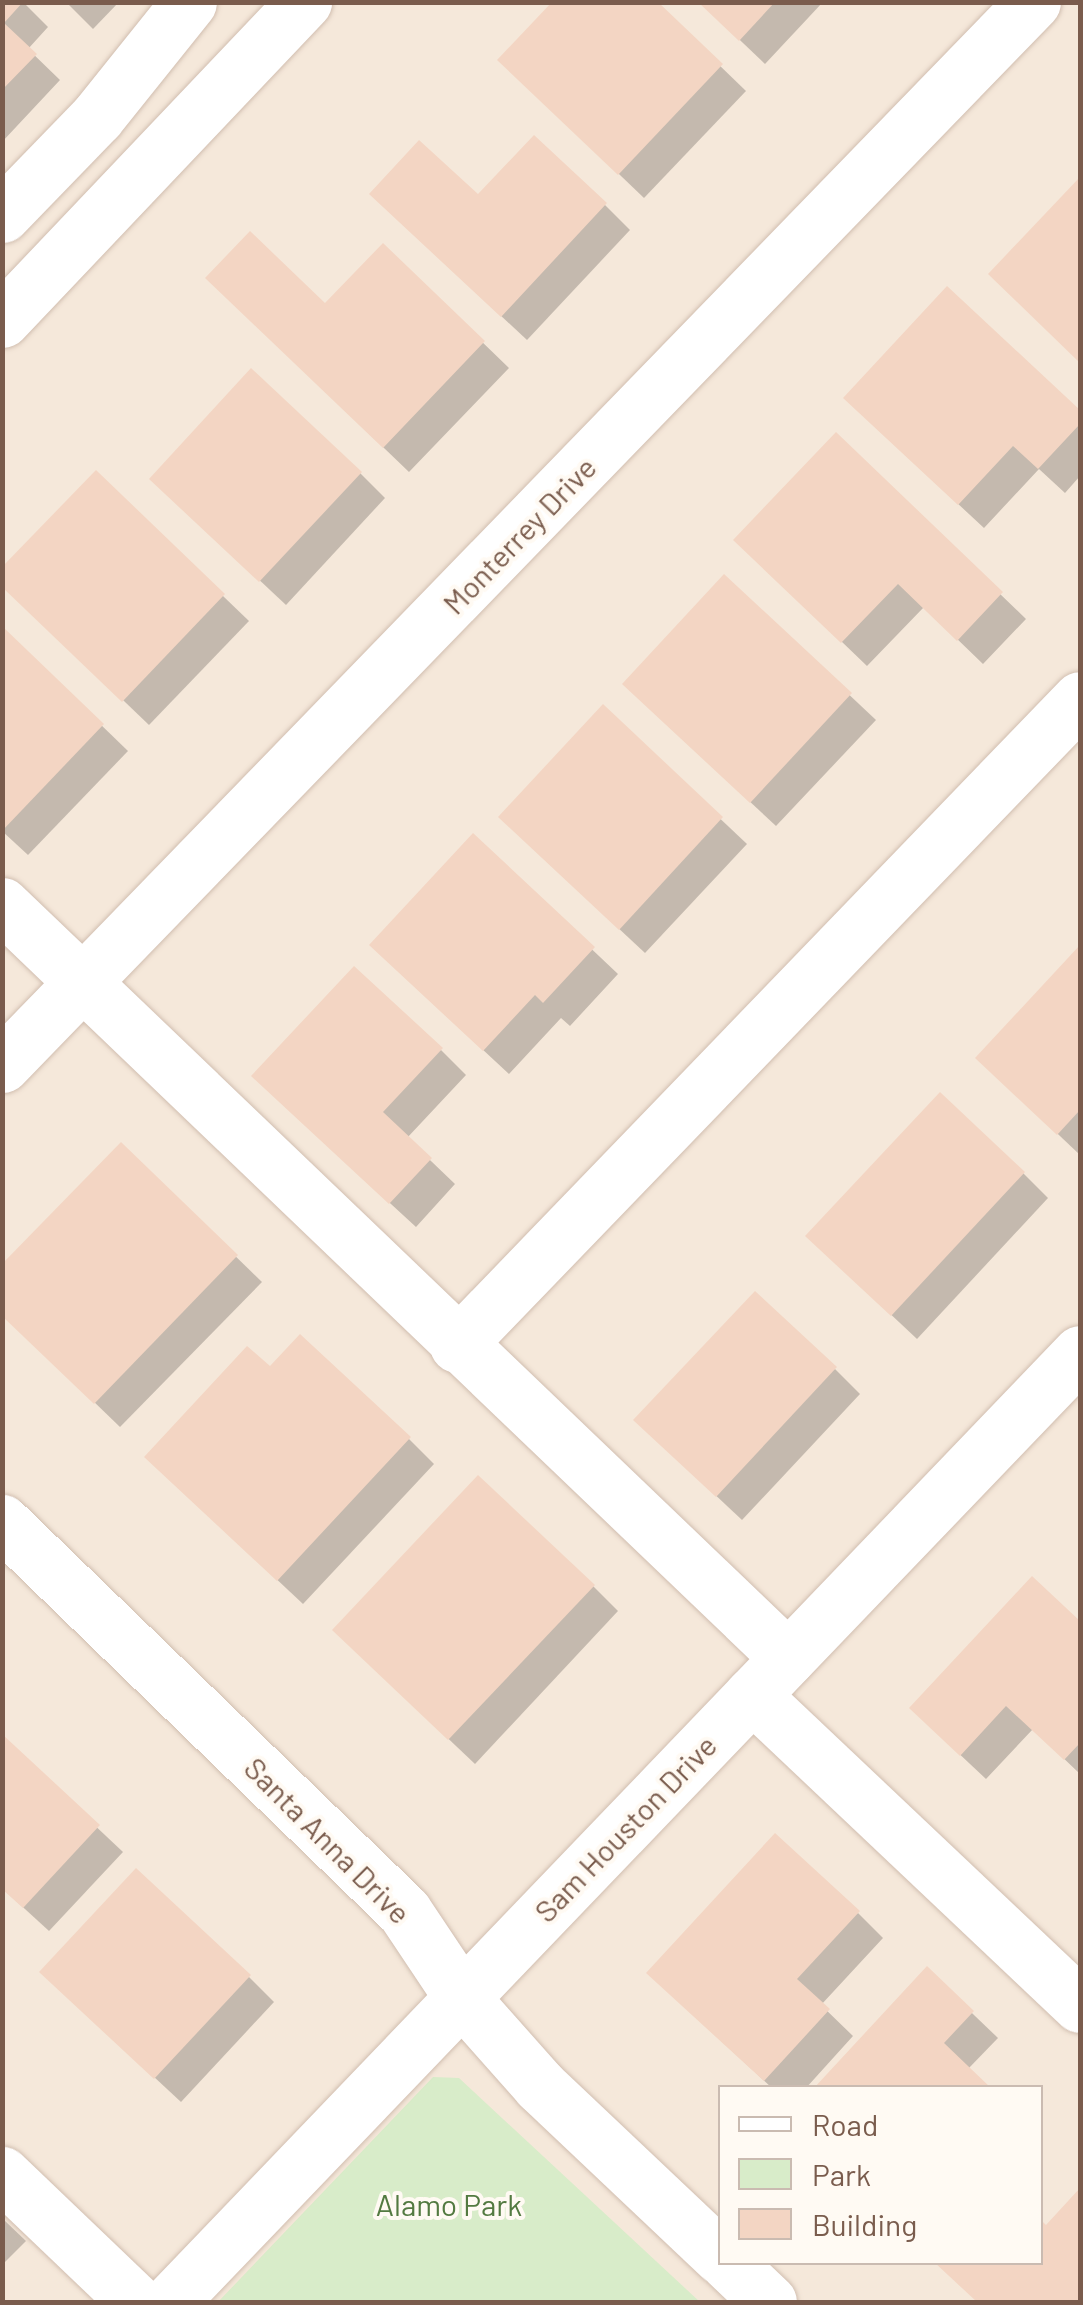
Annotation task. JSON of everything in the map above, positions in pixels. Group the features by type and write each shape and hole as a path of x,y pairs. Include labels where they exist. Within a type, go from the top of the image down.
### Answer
{"street":[{"path":"2,215 97,117 189,2"},
{"path":"2,320 304,2"},
{"name":"Monterrey Drive","path":"2,1065 1034,2"},
{"path":"457,1345 1080,698"},
{"path":"2,905 457,1345 1080,2005"},
{"name":"Sam Houston Drive","path":"170,2302 770,1676 1076,1367"},
{"name":"Santa Anna Drive","path":"2,1522 404,1911 462,1998 540,2086 718,2254"},
{"path":"2,2174 136,2302"},
{"path":"730,2265 769,2302"}],"shaded area":[{"path":"3,3 1080,3 1080,2302 3,2302"}],"green space":[{"name":"Alamo Park","path":"433,2077 459,2078 700,2302 218,2302"}],"building":[{"path":"2,2 23,2 4,23 37,54 2,90"},
{"path":"552,2 658,2 723,64 618,175 497,60"},
{"path":"698,2 775,2 739,41"},
{"path":"534,135 607,203 501,317 369,194 419,140 478,194"},
{"path":"1080,177 1080,363 988,274"},
{"path":"250,231 325,303 383,243 485,341 383,448 205,278"},
{"path":"947,286 1080,410 1080,424 1038,469 1013,446 958,505 843,398"},
{"path":"251,368 362,472 259,582 149,479"},
{"path":"836,432 1003,592 957,641 898,584 841,643 733,540"},
{"path":"96,470 225,594 122,702 2,587 2,567"},
{"path":"724,574 852,693 750,803 622,684"},
{"path":"2,626 104,724 2,831"},
{"path":"603,704 723,817 619,930 498,817"},
{"path":"473,833 595,947 543,1003 535,995 483,1051 369,945"},
{"path":"1080,945 1080,1110 1057,1135 975,1058"},
{"path":"354,966 443,1048 383,1112 432,1158 389,1204 251,1076"},
{"path":"940,1092 1025,1172 891,1316 805,1236"},
{"path":"121,1142 238,1255 94,1404 2,1316 2,1264"},
{"path":"755,1291 837,1367 716,1497 633,1420"},
{"path":"300,1334 411,1437 277,1581 144,1457 247,1346 270,1366"},
{"path":"478,1475 595,1585 448,1740 332,1630"},
{"path":"1032,1576 1080,1621 1080,1743 1064,1760 1006,1706 960,1756 909,1708"},
{"path":"2,1734 100,1825 23,1908 2,1889"},
{"path":"775,1833 860,1911 797,1979 830,2009 764,2081 646,1973"},
{"path":"136,1868 251,1975 154,2079 39,1972"},
{"path":"927,1966 974,2011 944,2043 988,2085 817,2085"},
{"path":"1080,2188 1080,2298 1076,2302 977,2302 937,2265 1043,2265 1043,2222 1046,2225"}]}
